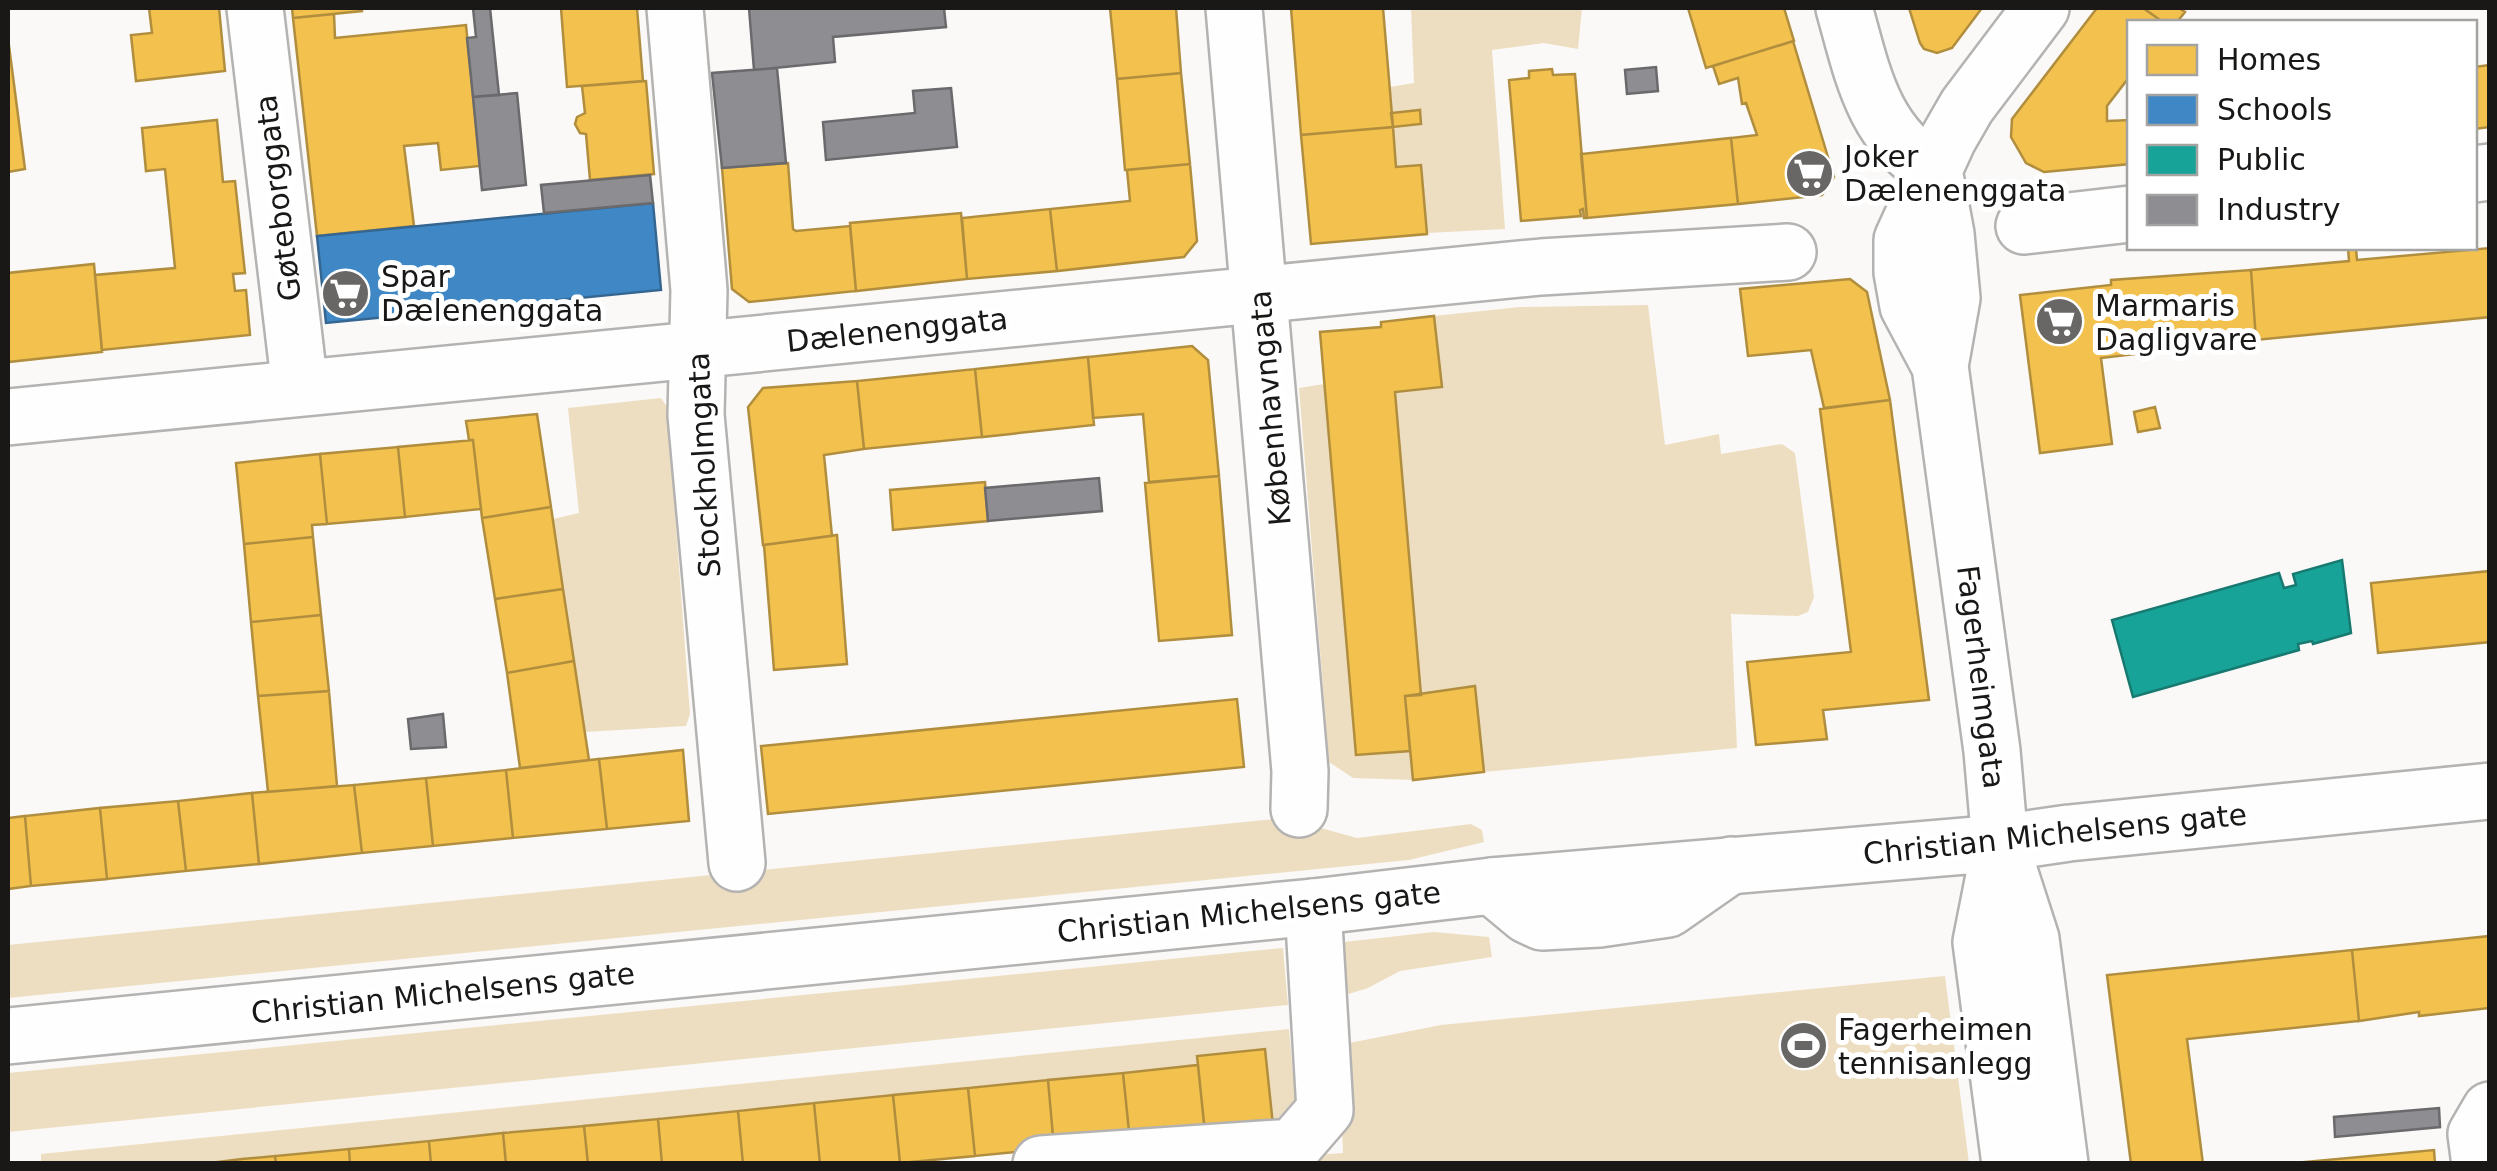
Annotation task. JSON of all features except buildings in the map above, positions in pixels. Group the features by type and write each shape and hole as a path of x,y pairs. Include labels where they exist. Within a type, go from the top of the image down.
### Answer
{"street":[{"name":"Gøteborggata","path":"255,8 300,388"},
{"name":"Stockholmgata","path":"675,8 699,294 696,415 737,863"},
{"name":"Københavngata","path":"1234,8 1300,771 1299,809"},
{"path":"1844,8 1861,76 1875,108 1905,151 1934,170"},
{"name":"Fagerheimgata","path":"2041,8 1967,106 1902,240 1902,272 1908,306 1940,366 1992,750 2000,843 2030,939 2060,1164"},
{"path":"2024,226 2127,214"},
{"name":"Dælenenggata","path":"8,417 1541,267 1788,252"},
{"name":"Christian Michelsens gate","path":"8,1036 1313,908 1492,886 2000,843 2490,791"},
{"path":"2000,843 1982,942 2010,1164"},
{"path":"1041,1164 1293,1147 1325,1110 1313,908"},
{"path":"2480,1164 2476,1134 2490,1110"}],"shaded area":[{"path":"1411,8 1582,8 1578,49 1544,43 1492,50 1505,229 1427,233 1422,165 1397,167 1390,87 1414,83"},
{"path":"1648,305 1665,445 1719,434 1721,454 1782,444 1795,453 1814,597 1808,612 1798,616 1731,614 1737,748 1484,772 1475,686 1421,695 1395,392 1442,387 1434,316 1520,307"},
{"path":"1324,384 1356,754 1410,751 1413,780 1353,778 1329,762 1299,388"},
{"path":"661,398 667,407 690,714 686,726 585,732 553,519 579,513 568,408"},
{"path":"1285,818 1357,838 1471,824 1482,830 1484,842 1409,860 8,998 8,945"},
{"path":"1434,932 1489,937 1492,957 1400,971 1368,988 1339,997 1335,943"},
{"path":"1283,948 1288,1005 8,1132 8,1073"},
{"path":"1945,976 1969,1163 1189,1164 1343,1153 1339,1045 1441,1025"},
{"path":"1289,1029 1297,1120 1274,1135 1264,1049 1198,1056 1198,1065 202,1163 41,1163 41,1154"}],"place":[{"name":"Joker Dælenenggata","path":"1809,173"},
{"name":"Spar Dælenenggata","path":"346,293"},
{"name":"Marmaris Dagligvare","path":"2060,322"},
{"name":"Fagerheimen tennisanlegg","path":"1803,1046"}]}
